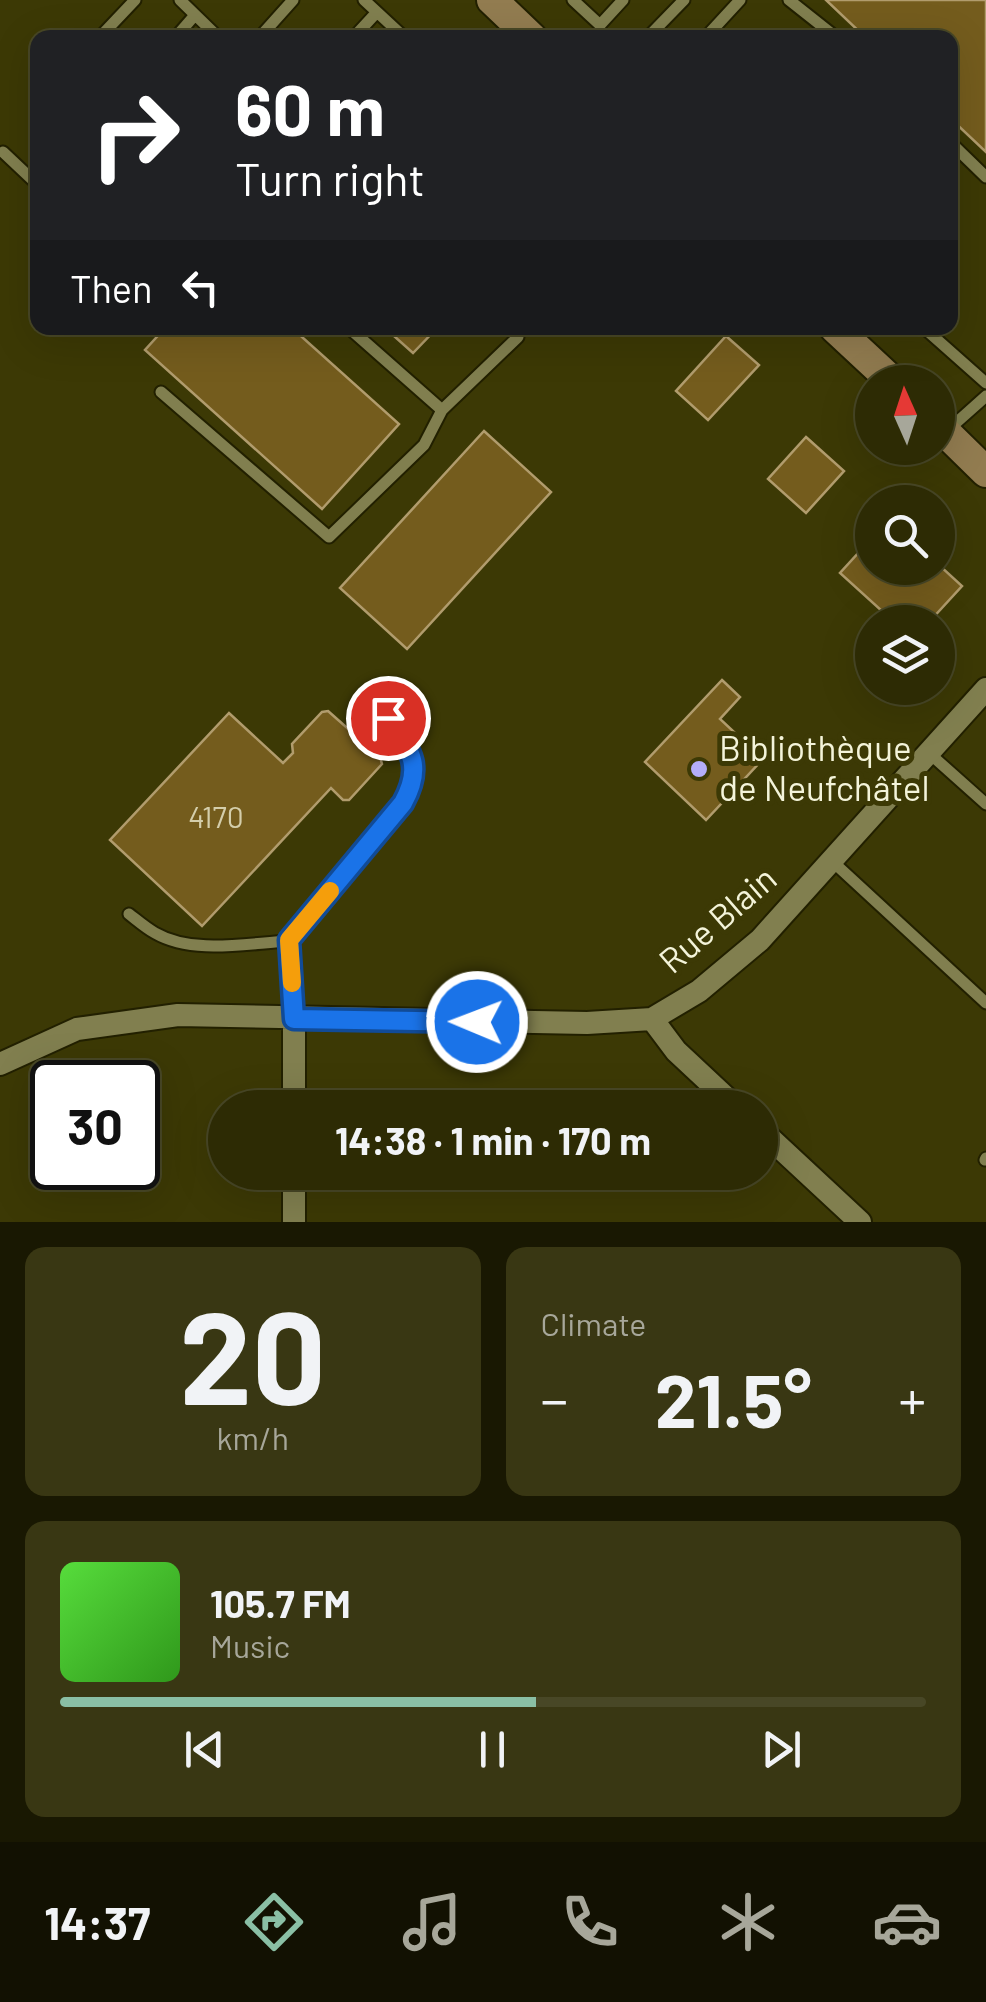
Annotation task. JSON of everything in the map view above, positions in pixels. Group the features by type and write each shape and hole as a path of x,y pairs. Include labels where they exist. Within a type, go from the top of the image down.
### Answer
{"main road":[{"path":"492,0 524,30"},
{"path":"843,335 875,365"},
{"path":"955,442 986,472"}],"street":[{"name":"Rue Blain","path":"0,1064 77,1030 178,1014 587,1024 652,1018 700,992 760,940 986,689"},
{"path":"652,1018 676,1051 718,1090"},
{"path":"294,1019 294,1090"},
{"path":"778,1146 860,1222"},
{"path":"294,1190 294,1222"}],"lane":[{"path":"107,30 135,0"},
{"path":"180,0 211,30"},
{"path":"266,30 294,0"},
{"path":"364,0 397,30"},
{"path":"573,0 600,24 623,0"},
{"path":"655,30 684,0"},
{"path":"712,30 740,0"},
{"path":"789,0 828,30"},
{"path":"360,30 377,12"},
{"path":"182,30 195,15"},
{"path":"958,150 986,176"},
{"path":"4,152 30,177"},
{"path":"357,335 442,410"},
{"path":"932,335 986,383"},
{"path":"161,392 329,537 424,446 442,410 518,338"},
{"path":"955,419 986,396"},
{"path":"294,1019 289,940 410,790 415,776 411,751 388,718"},
{"path":"929,753 986,804"},
{"path":"832,862 986,1004"},
{"path":"129,914 156,934 208,946 289,940"}],"building":[{"path":"826,0 986,0 986,152 958,126 958,30 858,30"},
{"path":"159,335 300,335 399,424 322,509 145,350"},
{"path":"393,335 430,335 413,353"},
{"path":"726,336 759,365 708,420 676,391"},
{"path":"484,431 551,492 407,649 340,588"},
{"path":"806,437 844,471 806,513 768,479"},
{"path":"855,557 855,585 955,585 955,580 962,586 945,605 875,605 840,573"},
{"path":"722,680 740,697 720,719 763,759 706,820 645,762"},
{"path":"328,711 380,757 382,764 349,800 343,800 331,788 202,926 110,840 229,713 283,763 293,753 292,744 322,712"}],"slow traffic":[{"path":"292,983 289,940 330,891"}],"place":[{"name":"Bibliothèque de Neufchâtel","path":"699,769"}],"route":[{"path":"388,718 411,751 415,776 403,803 289,940 294,1019 477,1022"}]}
